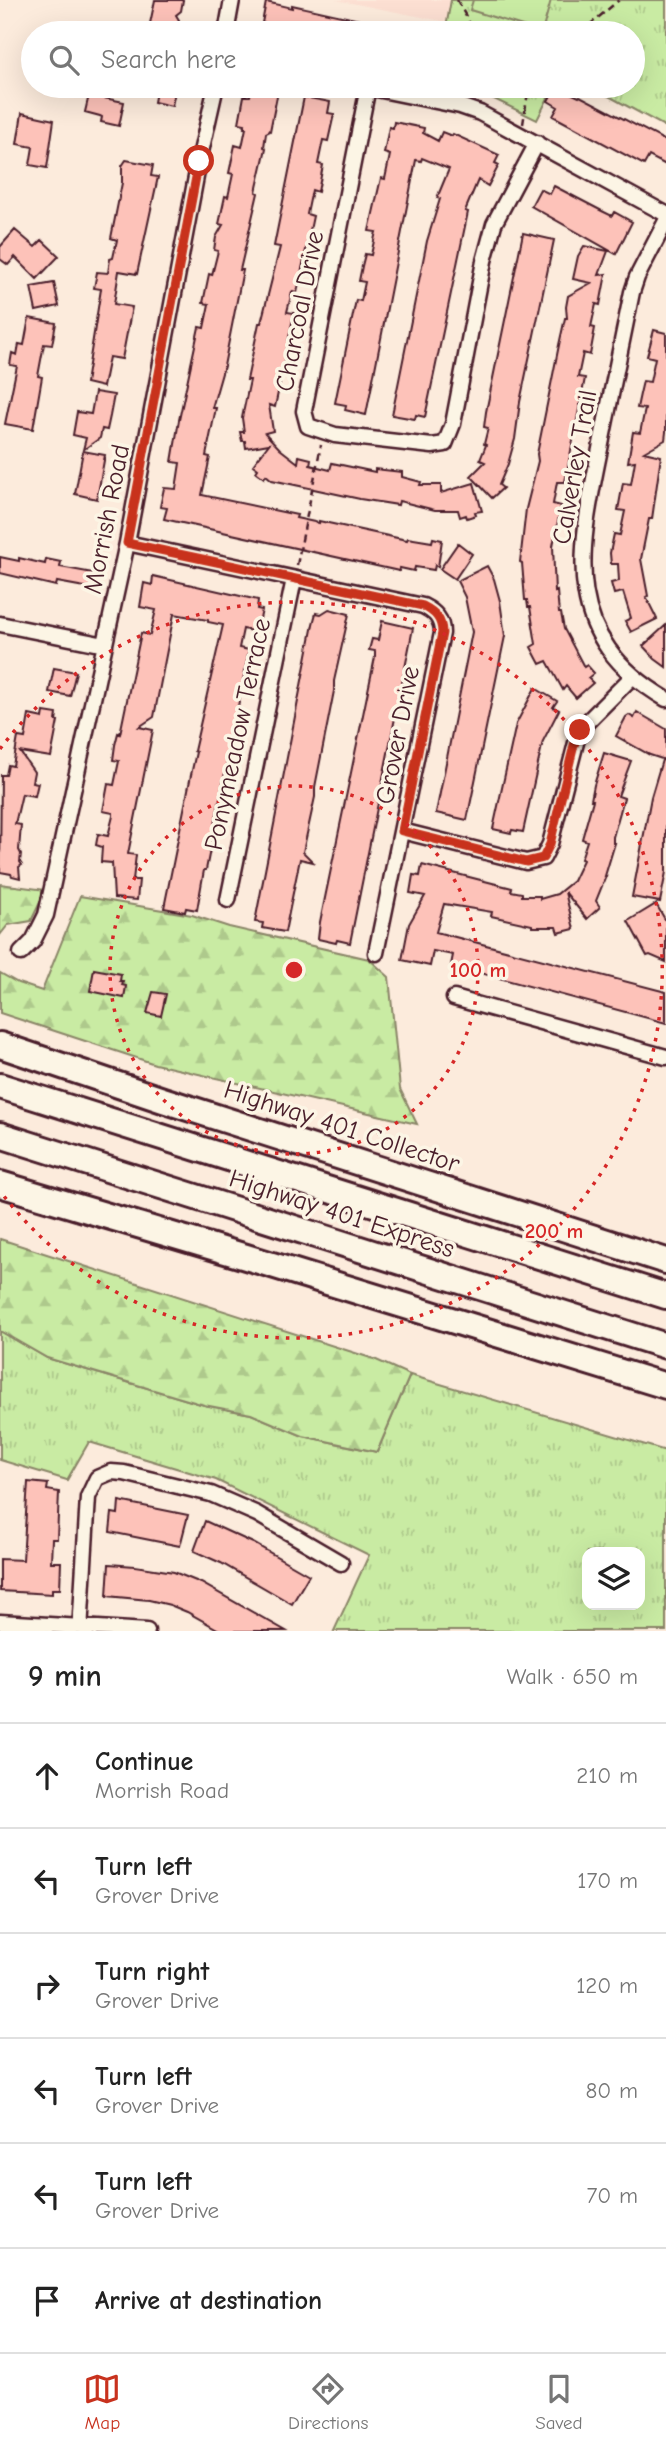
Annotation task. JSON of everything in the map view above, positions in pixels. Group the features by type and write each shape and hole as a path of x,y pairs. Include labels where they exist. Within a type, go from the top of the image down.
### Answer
{"highway":[{"name":"Highway 401 Collector","path":"0,1045 163,1101 666,1261"},
{"name":"Highway 401 Express","path":"0,1086 666,1296"},
{"name":"Highway 401 Express","path":"0,1135 666,1346"},
{"path":"0,1184 666,1387"}],"street":[{"path":"228,21 232,0"},
{"name":"Morrish Road","path":"21,953 33,941 46,915 127,543 213,98"},
{"name":"Charcoal Drive","path":"323,431 308,426 304,411 363,98"},
{"path":"422,98 460,106 498,122 666,214"},
{"path":"323,431 334,435 432,446 445,444 453,424 484,261 494,224 537,143"},
{"name":"Calverley Trail","path":"666,221 632,292 584,534 582,580 593,620 615,657 633,676 666,699"},
{"name":"Grover Drive","path":"127,543 423,606 438,617 442,624 402,831 526,862 543,858 550,844 578,735 585,724 633,676"},
{"name":"Ponymeadow Terrace","path":"228,900 294,579"},
{"path":"0,624 105,645"},
{"path":"376,953 402,831"},
{"path":"454,998 666,1057"},
{"path":"80,1628 88,1497 97,1478 111,1472 194,1488 232,1502 341,1563"},
{"path":"0,1622 147,1631"}],"path":[{"path":"457,0 468,21"},
{"path":"594,21 619,0"},
{"path":"525,118 526,98"},
{"path":"294,579 323,431"}],"shaded area":[{"path":"336,0 451,0 447,21"}],"green space":[{"path":"451,0 666,0 666,127 612,98 645,98 645,21 447,21"},
{"path":"473,0 551,0 545,21 506,21 470,10"},
{"path":"492,98 548,98 537,120"},
{"path":"0,884 46,890 31,921 8,925 0,935"},
{"path":"80,896 192,915 229,927 369,959 389,977 400,1089 417,1124 155,1064 0,1013 0,973 18,983 42,991"},
{"path":"0,1239 374,1359 410,1375 377,1452 303,1436 251,1414 204,1405 47,1358 0,1331"},
{"path":"0,1331 47,1358 204,1405 251,1414 303,1436 377,1452 410,1375 666,1451 666,1631 334,1631 369,1555 216,1480 89,1442 67,1480 0,1460"}],"building":[{"path":"155,0 183,0 181,11 176,15 179,21 151,21"},
{"path":"266,2 364,21 262,21"},
{"path":"88,98 124,102 119,126 101,122 102,117 85,112"},
{"path":"155,98 174,98 172,106 154,102"},
{"path":"244,98 277,98 270,131 266,133 266,148 256,192 258,193 240,270 243,270 224,366 212,408 216,408 206,456 210,457 202,495 297,515 296,518 407,540 442,540 438,567 435,565 434,570 415,567 414,571 400,568 399,571 164,519 167,508 160,507 164,488 176,489 180,463 172,462 179,420 199,327 204,328 209,304 203,303 209,274 212,275 218,251 214,250 216,237 223,225 219,224 233,174 229,173 235,145 242,147 246,128 245,124 239,123"},
{"path":"304,98 330,102 328,113 334,114 328,141 323,140 318,164 323,165 318,192 312,190 307,214 313,216 297,293 292,292 287,312 294,313 275,407 269,405 273,431 265,433 298,463 299,456 311,459 310,465 330,470 332,463 375,472 375,469 402,472 402,477 421,482 420,485 441,485 441,493 474,483 482,511 467,518 466,515 460,517 458,510 435,510 399,501 398,505 360,499 272,480 266,475 264,478 256,472 258,469 253,465 269,444 246,448 240,432 244,432 242,418 250,380 247,380 259,323 280,247 274,246"},
{"path":"550,98 584,98 666,141 666,165 649,156 644,165 553,116 558,107 548,101"},
{"path":"22,113 54,120 47,168 30,165 33,147 17,144"},
{"path":"394,122 424,128 423,133 438,141 442,132 452,136 453,134 499,155 495,163 499,165 488,186 478,180 465,211 468,212 425,417 416,415 415,419 392,415 427,241 440,199 437,198 449,169 422,158 421,161 416,160 366,415 345,410 346,405 335,403 356,300 361,301 365,282 359,281 362,266 365,254 371,255 376,232 369,231 381,178 385,179 390,155 384,153 389,127 393,128"},
{"path":"126,160 153,165 151,176 158,177 137,274 119,271 114,304 132,307 122,359 109,357 103,387 86,383 101,289 94,288 97,272 108,273 110,259 113,258 117,240 111,238 122,183 122,166"},
{"path":"554,186 612,216 614,212 632,222 616,254 531,206 540,189 550,194"},
{"path":"15,230 35,247 42,240 59,256 37,279 15,257 8,265 0,259 0,247"},
{"path":"523,233 554,240 520,402 515,439 499,485 503,488 492,498 471,476 485,462 480,460 486,445 486,412"},
{"path":"584,246 608,251 599,275 606,274 600,305 596,304 591,327 595,328 590,355 583,353 578,377 585,378 565,482 557,482 553,504 561,506 553,546 555,592 557,591 559,613 564,629 584,667 587,665 594,673 588,678 593,683 576,698 566,686 563,690 547,661 540,664 531,647 536,644 530,607 525,600 520,562 526,509 538,461 537,454 559,345 567,318 568,296 591,283 573,279 578,256"},
{"path":"54,283 59,306 36,311 31,287"},
{"path":"29,318 56,323 52,345 44,344 38,376 42,377 33,429 5,424 17,366 10,365 12,353 17,355 19,344 24,345"},
{"path":"654,330 666,333 666,432 665,440 644,452 661,456 652,519 649,519 641,559 648,596 646,597 657,619 631,632 625,621 631,618 623,592 614,594 611,583 619,581 618,564 611,564 610,553 614,534 620,535 625,511 618,510 623,483 631,484 635,461 628,462 633,432 640,433 645,409 637,408 643,381 650,382 655,358 647,356"},
{"path":"95,392 114,395 110,416 107,430 102,429 100,438 83,450 86,438 73,435 77,412 91,414"},
{"path":"83,451 105,455 97,499 75,494"},
{"path":"458,543 472,554 455,579 440,569"},
{"path":"0,557 45,564 46,559 61,562 60,567 93,573 90,588 57,582 56,586 0,573"},
{"path":"487,566 500,601 505,636 467,820 436,813 472,632 465,597 457,581"},
{"path":"153,576 258,600 257,609 262,610 257,632 243,629 239,648 249,650 206,870 197,910 186,908 185,912 164,908 196,752 194,751 223,625 174,614 154,717 139,727 153,730 128,854 136,855 133,880 139,880 137,900 114,898 112,863 101,862 102,847 96,845 98,834 108,836 113,816 113,813 103,811 108,784 114,785 119,761 113,760 115,745 118,733 120,734 141,633 150,635 156,610 140,607 144,583 152,585"},
{"path":"329,609 349,614 303,852 313,862 300,859 285,932 262,928 263,923 255,922 313,624 316,613 321,614"},
{"path":"382,621 413,628 350,943 337,940 336,943 318,939 320,922 375,657 375,651 369,650 372,639 378,640"},
{"path":"666,625 666,667 643,646"},
{"path":"54,668 76,672 70,696 49,692"},
{"path":"535,688 557,701 553,707 559,710 543,741 523,832 512,830 511,833 493,829 516,724"},
{"path":"44,712 57,714 51,757 20,752 34,772 32,782 38,783 35,796 22,794 15,824 21,825 20,878 0,872 1,775 6,775 8,765 13,766 18,737 25,738 29,715 43,718"},
{"path":"637,712 666,729 666,872 660,902 632,897 651,797 662,760 665,760 650,755 616,736 626,717 629,715 634,718"},
{"path":"604,753 631,761 618,796 624,798 613,837 615,843 596,901 600,907 587,919 565,892 574,929 558,933 556,927 532,927 491,916 492,912 444,904 436,932 666,992 666,1023 451,965 453,955 433,951 430,966 402,960 409,924 425,896 410,893 413,875 420,876 422,865 512,888 511,891 522,893 522,896 540,896 540,899 557,894 573,881 583,860 581,859 587,841 582,839"},
{"path":"656,904 666,921 666,962 647,956 628,921"},
{"path":"94,969 121,974 120,981 126,986 124,998 90,991"},
{"path":"153,992 166,994 161,1016 147,1013"},
{"path":"28,1482 48,1484 47,1490 59,1492 57,1539 52,1539 51,1562 61,1562 60,1589 52,1589 52,1594 0,1591 0,1559 23,1560"},
{"path":"119,1501 188,1515 180,1546 110,1532 112,1513 118,1514"},
{"path":"205,1521 253,1543 309,1575 292,1604 221,1563 194,1551"},
{"path":"109,1564 174,1572 201,1583 286,1631 221,1631 170,1605 107,1596"}],"route":[{"path":"199,161 127,543 423,606 438,617 442,624 442,633 402,831 526,862 543,858 550,844 580,730"}]}
